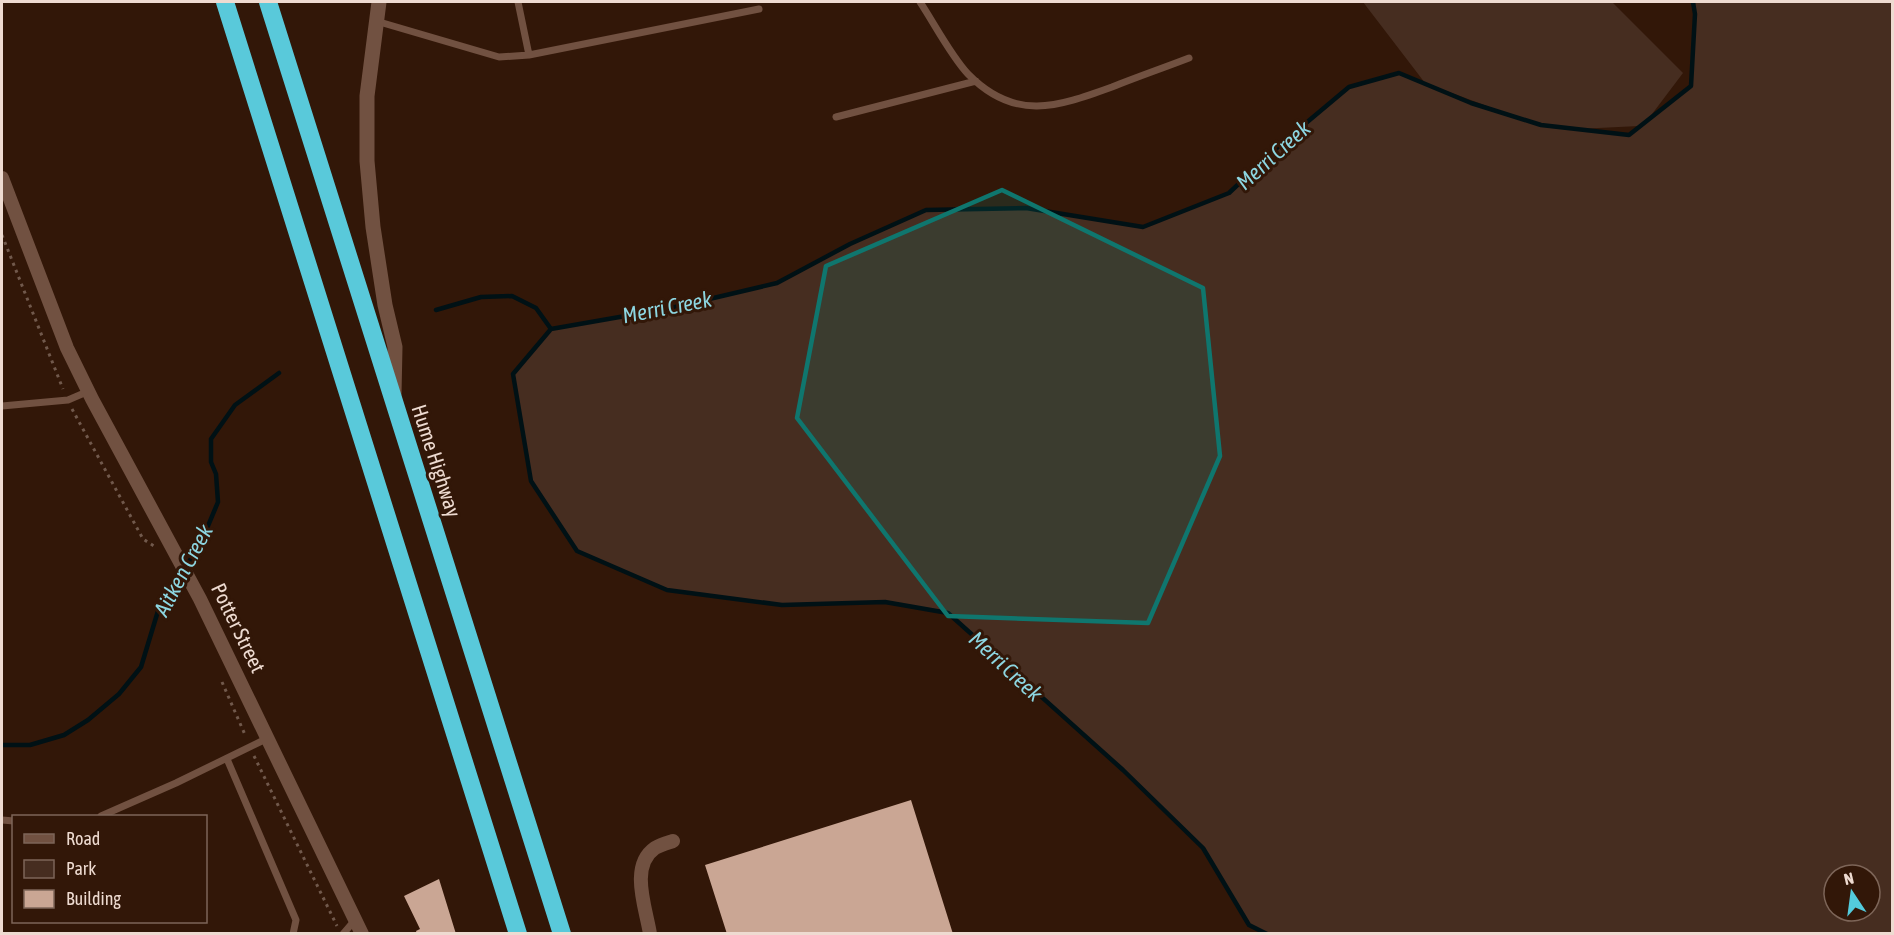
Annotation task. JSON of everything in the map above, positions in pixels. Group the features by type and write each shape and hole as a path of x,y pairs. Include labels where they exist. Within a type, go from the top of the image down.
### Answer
{"highway":[{"path":"225,2 518,933"},
{"name":"Hume Highway","path":"268,2 562,933"}],"main road":[{"path":"379,2 367,96 368,179 378,263 395,347 394,404"}],"street":[{"name":"Potter Street","path":"2,178 68,348 88,391 200,599 362,933"},
{"path":"650,933 640,877 644,860 655,848 673,841"}],"lane":[{"path":"518,2 529,55"},
{"path":"920,2 966,72 995,95 1010,102 1048,107 1077,100 1189,58"},
{"path":"376,21 499,57 529,55 759,9"},
{"path":"836,117 976,81"},
{"path":"2,406 68,400 88,391"},
{"path":"103,815 268,738"},
{"path":"227,759 296,920 293,933"},
{"path":"342,933 356,920"}],"path":[{"path":"2,235 68,400 143,539 161,551"},
{"path":"220,676 250,747 342,933"}],"highlighted area":[{"path":"1002,190 1203,288 1220,456 1148,623 948,616 797,418 826,266"}],"green space":[{"path":"1363,2 1612,2 1683,73 1646,122 1691,86 1695,14 1693,2 1892,2 1892,933 1267,933 1249,925 1203,848 1123,770 948,613 885,602 782,605 667,590 577,551 531,481 513,374 551,329 671,308 777,283 850,244 926,210 1026,208 1143,226 1229,193 1281,144 1349,87 1399,73 1471,103 1511,115 1425,83","holes":["1639,126 1629,135 1578,129"]}],"building":[{"path":"911,800 953,934 727,934 705,865"},
{"path":"439,879 456,934 417,934 416,931 420,929 404,896"}],"waterway":[{"name":"Merri Creek","path":"1267,934 1249,925 1203,848 1123,770 948,613 885,602 782,605 667,590 577,551 531,481 513,374 551,329 671,308 777,283 850,244 926,210 1026,208 1143,227 1229,193 1281,144 1349,87 1399,73 1471,103 1541,125 1629,135 1691,86 1695,14 1693,2"},
{"name":"Aitken Creek","path":"436,310 481,297 512,296 536,308 551,329"},
{"name":"Aitken Creek","path":"186,566 200,545 218,502 216,474 211,462 211,439 235,405 279,373"},
{"name":"Aitken Creek","path":"2,745 30,745 64,735 88,720 119,694 141,667 158,611 182,573"}]}
